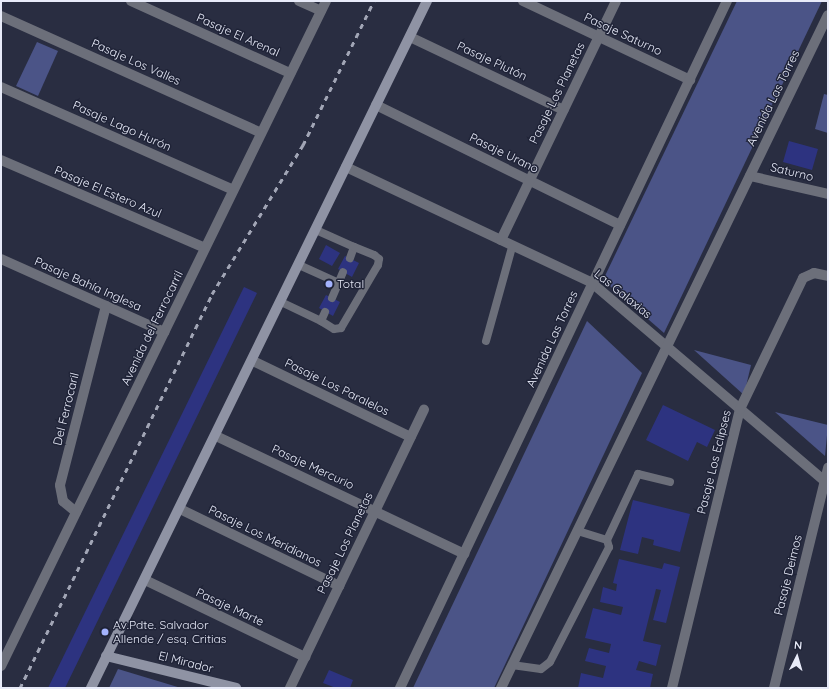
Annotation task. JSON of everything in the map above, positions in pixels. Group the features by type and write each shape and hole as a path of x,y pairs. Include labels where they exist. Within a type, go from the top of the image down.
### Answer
{"main road":[{"path":"91,688 253,361 427,1"},
{"name":"El Mirador","path":"106,656 201,684 236,688"}],"street":[{"name":"Pasaje El Arenal","path":"131,1 290,73"},
{"path":"299,1 321,11"},
{"name":"Avenida del Ferrocarril","path":"1,666 326,1"},
{"name":"Pasaje Saturno","path":"523,1 690,80"},
{"name":"Pasaje Los Planetas","path":"501,240 616,1"},
{"name":"Avenida Las Torres","path":"400,688 727,1"},
{"name":"Avenida Las Torres","path":"501,688 828,15"},
{"name":"Pasaje Los Valles","path":"1,16 261,133"},
{"name":"Pasaje Plutón","path":"410,37 564,110"},
{"name":"Pasaje Lago Hurón","path":"1,87 233,190"},
{"name":"Pasaje Urano","path":"376,105 620,225"},
{"name":"Pasaje El Estero Azul","path":"1,160 205,248"},
{"name":"Las Galaxias","path":"346,167 501,240 512,247 592,283 826,483"},
{"name":"Saturno","path":"750,176 828,194"},
{"name":"Pasaje Bahía Inglesa","path":"1,261 164,332"},
{"name":"Pasaje Los Eclipses","path":"672,688 740,409 803,278 814,273 828,276"},
{"name":"Del Ferrocaril","path":"76,512 63,502 60,485 106,306"},
{"name":"Pasaje Los Paralelos","path":"253,361 411,437"},
{"name":"Pasaje Los Planetas","path":"290,688 424,410"},
{"name":"Pasaje Mercurio","path":"216,436 464,554"},
{"name":"Pasaje Deimos","path":"774,688 826,483 828,468"},
{"name":"Pasaje Los Meridianos","path":"180,509 339,586"},
{"name":"Pasaje Marte","path":"145,580 305,656"}],"lane":[{"path":"281,302 321,321 334,329 341,328 378,265 379,259 374,255 316,230"},
{"path":"350,258 354,247"},
{"path":"486,341 512,247"},
{"path":"299,265 339,283"},
{"path":"332,298 343,272"},
{"path":"321,321 326,312"},
{"path":"512,665 541,669 550,662 609,547 607,540 638,474 670,482"},
{"path":"577,531 607,540"}],"shaded area":[{"path":"737,1 822,1 664,333 603,280"},
{"path":"37,42 58,51 38,96 16,86"},
{"path":"824,94 828,95 828,133 815,129"},
{"path":"587,321 642,373 494,688 413,688"},
{"path":"694,350 751,365 744,395"},
{"path":"775,412 828,425 825,456"},
{"path":"118,669 181,688 109,688"}],"building":[{"path":"789,141 818,149 812,170 783,162"},
{"path":"326,245 340,253 332,266 319,259"},
{"path":"345,256 359,263 352,277 338,269"},
{"path":"244,287 257,293 65,688 48,688"},
{"path":"326,295 340,302 333,316 319,308"},
{"path":"663,405 715,430 707,447 697,442 688,461 646,440"},
{"path":"633,500 690,514 680,552 653,545 654,540 642,537 638,554 620,550"},
{"path":"619,559 662,569 664,563 680,567 666,623 653,620 661,590 656,589 643,641 661,645 656,666 639,661 636,670 653,674 650,688 578,688 581,673 603,678 606,666 585,661 589,648 609,653 611,644 585,638 593,608 621,615 623,607 600,602 603,587 616,591 617,584 613,583"},
{"path":"329,670 353,680 350,688 336,688 323,683"}],"railway":[{"path":"20,688 212,294 303,145 374,1"}],"place":[{"name":"Total","path":"329,284"},
{"name":"Av.Pdte. Salvador Allende / esq. Critias","path":"105,632"}]}
